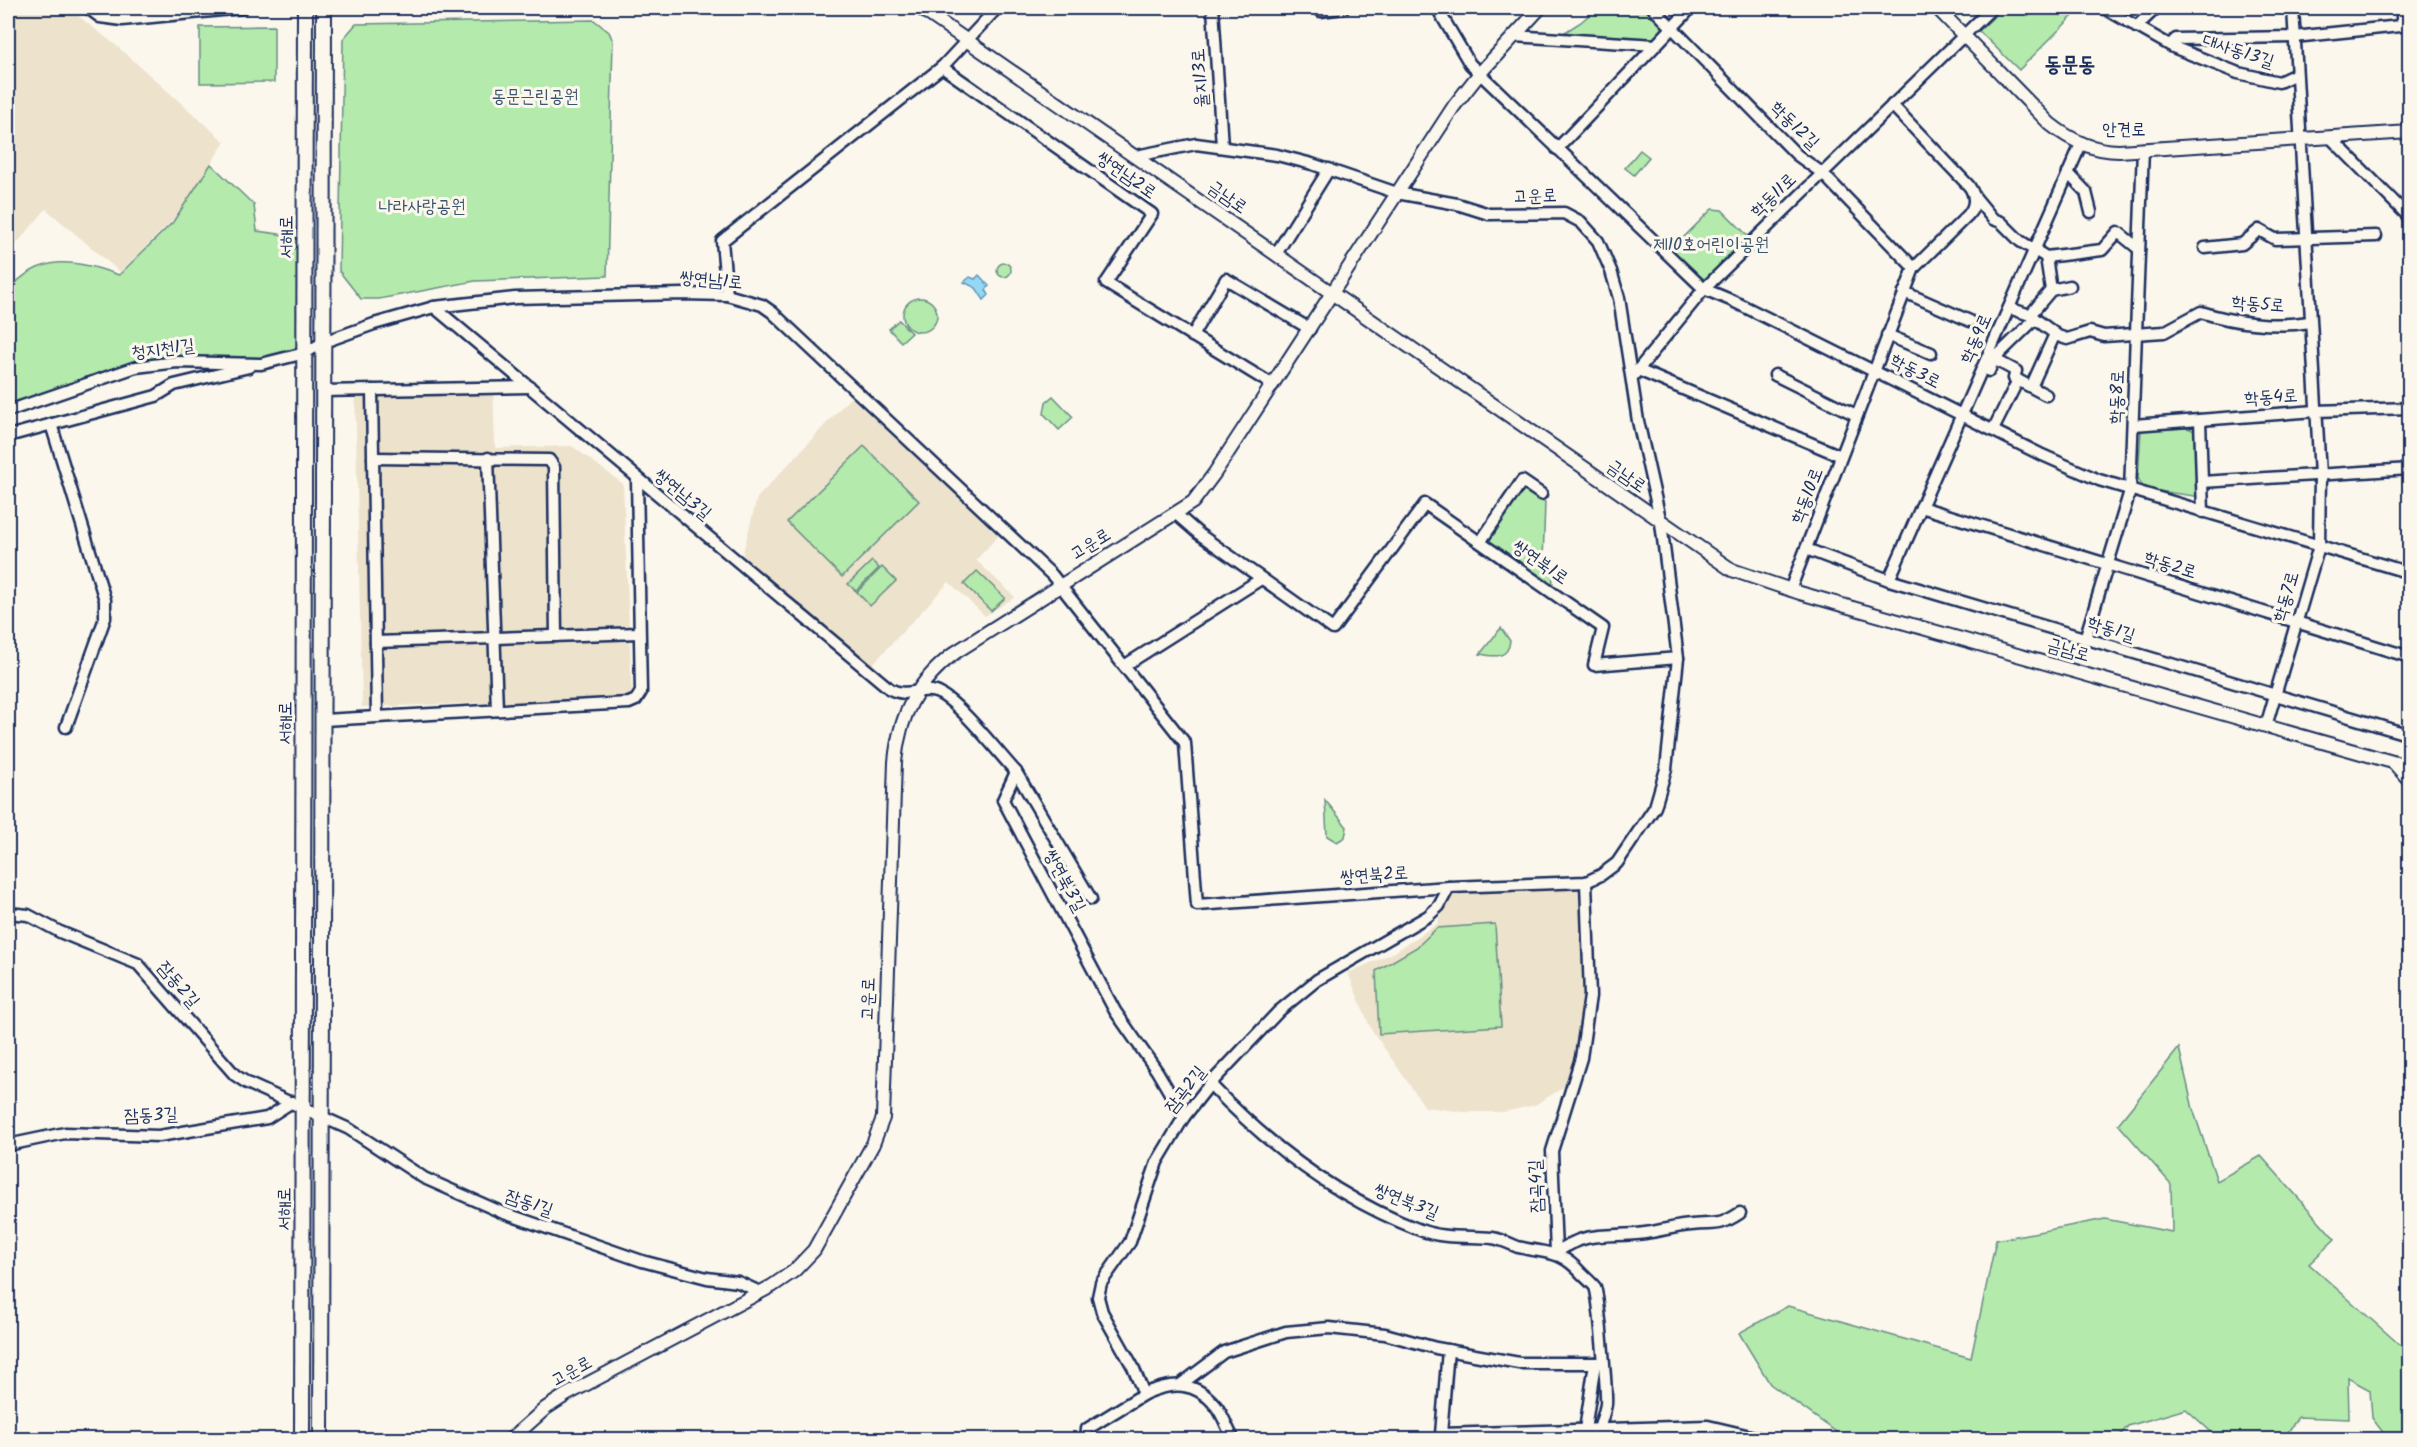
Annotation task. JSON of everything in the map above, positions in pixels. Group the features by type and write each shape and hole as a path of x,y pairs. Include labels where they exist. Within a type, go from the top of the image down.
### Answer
{"main road":[{"name":"서해로","path":"302,1440 298,1105 305,353 305,8"},
{"name":"서해로","path":"321,1440 324,8"}],"street":[{"path":"87,8 100,17 118,20 242,8"},
{"name":"금남로","path":"920,8 1732,570 1790,590 2409,767"},
{"path":"727,296 722,241 942,67 997,8"},
{"name":"율지13로","path":"1213,8 1222,146"},
{"path":"1322,11 1344,8"},
{"name":"학동3로","path":"1437,8 1460,48 1480,73 1704,289 1733,301 2061,464 2130,491 2409,573"},
{"name":"고운로","path":"510,1440 546,1408 566,1395 760,1292 787,1276 814,1250 868,1153 883,1118 894,770 902,722 915,693 935,669 951,656 1176,514 1204,489 1334,294 1445,119 1480,73 1540,8"},
{"name":"학동12길","path":"1653,8 1797,155 1822,173 1914,268"},
{"path":"1557,149 1691,8"},
{"name":"안견로","path":"1937,8 2050,124 2081,144 2108,151 2409,132"},
{"name":"학동11로","path":"1635,373 1704,289 1992,8"},
{"name":"대사동13길","path":"2104,8 2170,45 2238,73 2279,82 2296,74"},
{"path":"2136,27 2156,8"},
{"name":"학동7로","path":"2266,726 2319,546 2320,475 2294,8"},
{"path":"2402,8 2406,25"},
{"name":"대사동13길","path":"2170,45 2176,39 2294,37 2406,25"},
{"path":"1513,36 1656,45"},
{"name":"쌍연남2로","path":"942,67 1152,214 1106,283 1273,385"},
{"path":"1892,105 1968,184 1974,199 1992,218 2001,222 2020,241 2046,257 2102,250 2118,232 2139,249"},
{"path":"2331,137 2409,218"},
{"path":"1136,156 1189,144 1222,146"},
{"name":"학동9로","path":"1889,580 1962,414 1991,357 2009,308 2081,144"},
{"name":"고운로","path":"1222,146 1277,155 1329,169 1397,193 1457,204 1494,215 1557,212 1576,218 1594,236 1611,271 1635,373"},
{"name":"학동8로","path":"2085,639 2130,491 2143,149"},
{"path":"1276,254 1329,169"},
{"path":"2068,173 2086,192 2091,212"},
{"name":"학동10로","path":"1790,590 1914,268 1968,215 1974,199"},
{"path":"2205,248 2242,244 2259,230 2275,239 2376,236"},
{"path":"2046,257 2051,290 2049,297 2032,318 1991,357 2016,371 2014,378 2046,395"},
{"path":"1192,336 1226,279 1310,329"},
{"path":"2051,290 2070,286"},
{"path":"1904,292 1970,321"},
{"name":"쌍연남1로","path":"324,342 374,324 434,307 515,298 594,294 727,296 762,305 1061,585 1124,666"},
{"name":"쌍연남3길","path":"434,307 888,687 901,694 915,693"},
{"path":"2009,308 2032,318 2055,334 2031,387"},
{"name":"학동5로","path":"2055,334 2067,339 2090,332 2104,336 2164,332 2201,312 2230,321 2298,324 2310,322"},
{"path":"1887,334 1930,353"},
{"name":"청지천1길","path":"8,411 136,368 177,362 261,364 305,353 324,342"},
{"path":"8,436 156,396 174,385 261,364"},
{"path":"1661,523 1638,421 1635,373 1840,456"},
{"path":"1775,375 1856,415"},
{"path":"1993,430 2018,380"},
{"path":"324,391 530,387"},
{"path":"372,390 377,716"},
{"name":"학동4로","path":"2134,425 2316,411 2409,408"},
{"path":"2200,420 2203,512"},
{"path":"51,424 105,600 105,618 66,727"},
{"path":"373,458 545,458 554,467 556,636"},
{"path":"488,458 497,710"},
{"path":"2202,482 2409,469"},
{"name":"서해로","path":"323,720 635,701 641,692 637,479"},
{"path":"1481,541 1522,481 1541,494"},
{"name":"쌍연북1로","path":"1262,579 1333,629 1425,504 1603,628 1594,665 1678,658"},
{"name":"학동2로","path":"1921,507 2409,657"},
{"path":"1124,666 1262,579 1199,534 1176,514"},
{"name":"쌍연북2로","path":"1124,666 1185,743 1197,904 1449,887 1586,882 1601,875 1617,863 1655,807 1666,769 1678,658 1661,523"},
{"name":"학동1길","path":"1806,549 1889,580 2409,735"},
{"path":"376,642 639,633"},
{"path":"915,693 933,692 950,700 1016,772 1091,899"},
{"path":"2394,763 2409,782"},
{"name":"쌍연북3길","path":"1016,772 1003,800 1115,1011 1157,1071 1184,1118"},
{"name":"잠곡4길","path":"1556,1253 1552,1151 1581,1058 1590,996 1586,882"},
{"name":"잠곡2길","path":"1144,1394 1133,1367 1102,1312 1098,1297 1101,1283 1130,1242 1157,1161 1184,1118 1210,1084 1249,1040 1286,1005 1317,980 1428,916 1439,906 1449,887"},
{"name":"잠동2길","path":"8,913 28,915 60,932 138,964 226,1067 247,1083 298,1105"},
{"name":"쌍연북3길","path":"1210,1084 1240,1116 1291,1159 1334,1189 1385,1214 1422,1231 1457,1237 1494,1238 1520,1247 1556,1253"},
{"name":"잠동1길","path":"298,1105 349,1129 424,1178 501,1212 642,1261 707,1278 738,1282 760,1292"},
{"name":"잠동3길","path":"8,1145 65,1132 159,1136 267,1118 298,1105"},
{"path":"1598,1435 1606,1405 1598,1364 1594,1287 1566,1258 1556,1253 1567,1244 1593,1235 1644,1234 1691,1225 1721,1225 1740,1213"},
{"path":"1180,1385 1224,1352 1286,1332 1329,1328 1374,1333 1519,1363 1598,1364"},
{"path":"1448,1350 1441,1434 1585,1431 1598,1435 1708,1426 1762,1438"},
{"path":"1585,1431 1598,1364"},
{"path":"1086,1440 1087,1429 1144,1394 1163,1386 1180,1385 1202,1394 1215,1405 1234,1440"}],"shaded area":[{"path":"8,8 68,8 118,47 225,142 174,219 120,272 46,209 8,254"},
{"path":"124,8 165,8 159,14 130,13"},
{"path":"493,383 495,448 572,446 623,484 632,698 362,707 355,386"},
{"path":"851,397 999,535 976,560 1015,597 985,616 949,582 869,668 742,557 757,498"},
{"path":"1583,888 1587,993 1577,1056 1564,1087 1535,1105 1504,1112 1465,1112 1425,1107 1371,1029 1348,973 1395,952 1437,924 1452,889"}],"green space":[{"path":"1597,8 1647,8 1664,26 1655,39 1562,34"},
{"path":"2003,8 2078,8 2078,11 2019,70 1979,31"},
{"path":"594,20 609,32 613,41 607,276 475,281 379,299 361,299 339,271 343,39 356,24"},
{"path":"274,26 274,82 200,83 200,27"},
{"path":"1640,150 1649,157 1634,175 1625,168"},
{"path":"211,164 254,205 257,231 301,237 298,345 292,351 273,359 143,363 8,404 8,291 20,278 46,265 74,263 119,275 173,222"},
{"name":"제10호어린이공원","path":"1712,209 1722,210 1751,239 1704,286 1670,251"},
{"path":"1001,263 1007,263 1011,270 1007,277 1001,277 997,273 997,267"},
{"path":"920,298 932,303 937,315 932,327 920,332 908,327 903,315 908,303"},
{"path":"899,320 911,333 901,342 889,329"},
{"path":"1053,396 1073,417 1059,430 1044,414 1046,402"},
{"path":"2188,428 2197,432 2201,497 2144,489 2138,478 2141,430"},
{"path":"864,446 919,501 842,577 787,522"},
{"path":"1528,489 1545,502 1543,561 1552,562 1553,588 1489,543 1489,536 1520,490"},
{"path":"872,561 879,568 856,591 848,584"},
{"path":"882,567 896,581 870,606 857,592"},
{"path":"977,571 1005,598 991,611 964,584"},
{"path":"1501,628 1510,641 1507,651 1496,656 1480,654"},
{"path":"1325,800 1347,827 1345,837 1337,842 1327,836"},
{"path":"1495,924 1501,1026 1379,1034 1376,971 1417,947 1437,928"},
{"path":"2179,1048 2193,1109 2217,1181 2261,1156 2335,1239 2309,1264 2409,1353 2406,1414 2409,1418 2409,1439 2388,1439 2372,1418 2370,1390 2348,1378 2349,1419 2298,1417 2283,1440 2219,1439 2186,1409 2128,1426 2117,1439 1846,1439 1770,1384 1739,1333 1788,1306 1971,1358 1996,1240 2105,1219 2172,1232 2171,1184 2118,1124"}],"water":[{"path":"979,275 989,286 986,290 989,295 984,300 976,288 964,282 970,277 975,279"}],"district":[{"name":"동문동","path":"2070,65"}],"park label":[{"name":"동문근린공원","path":"535,97"},
{"name":"나라사랑공원","path":"422,207"}]}
